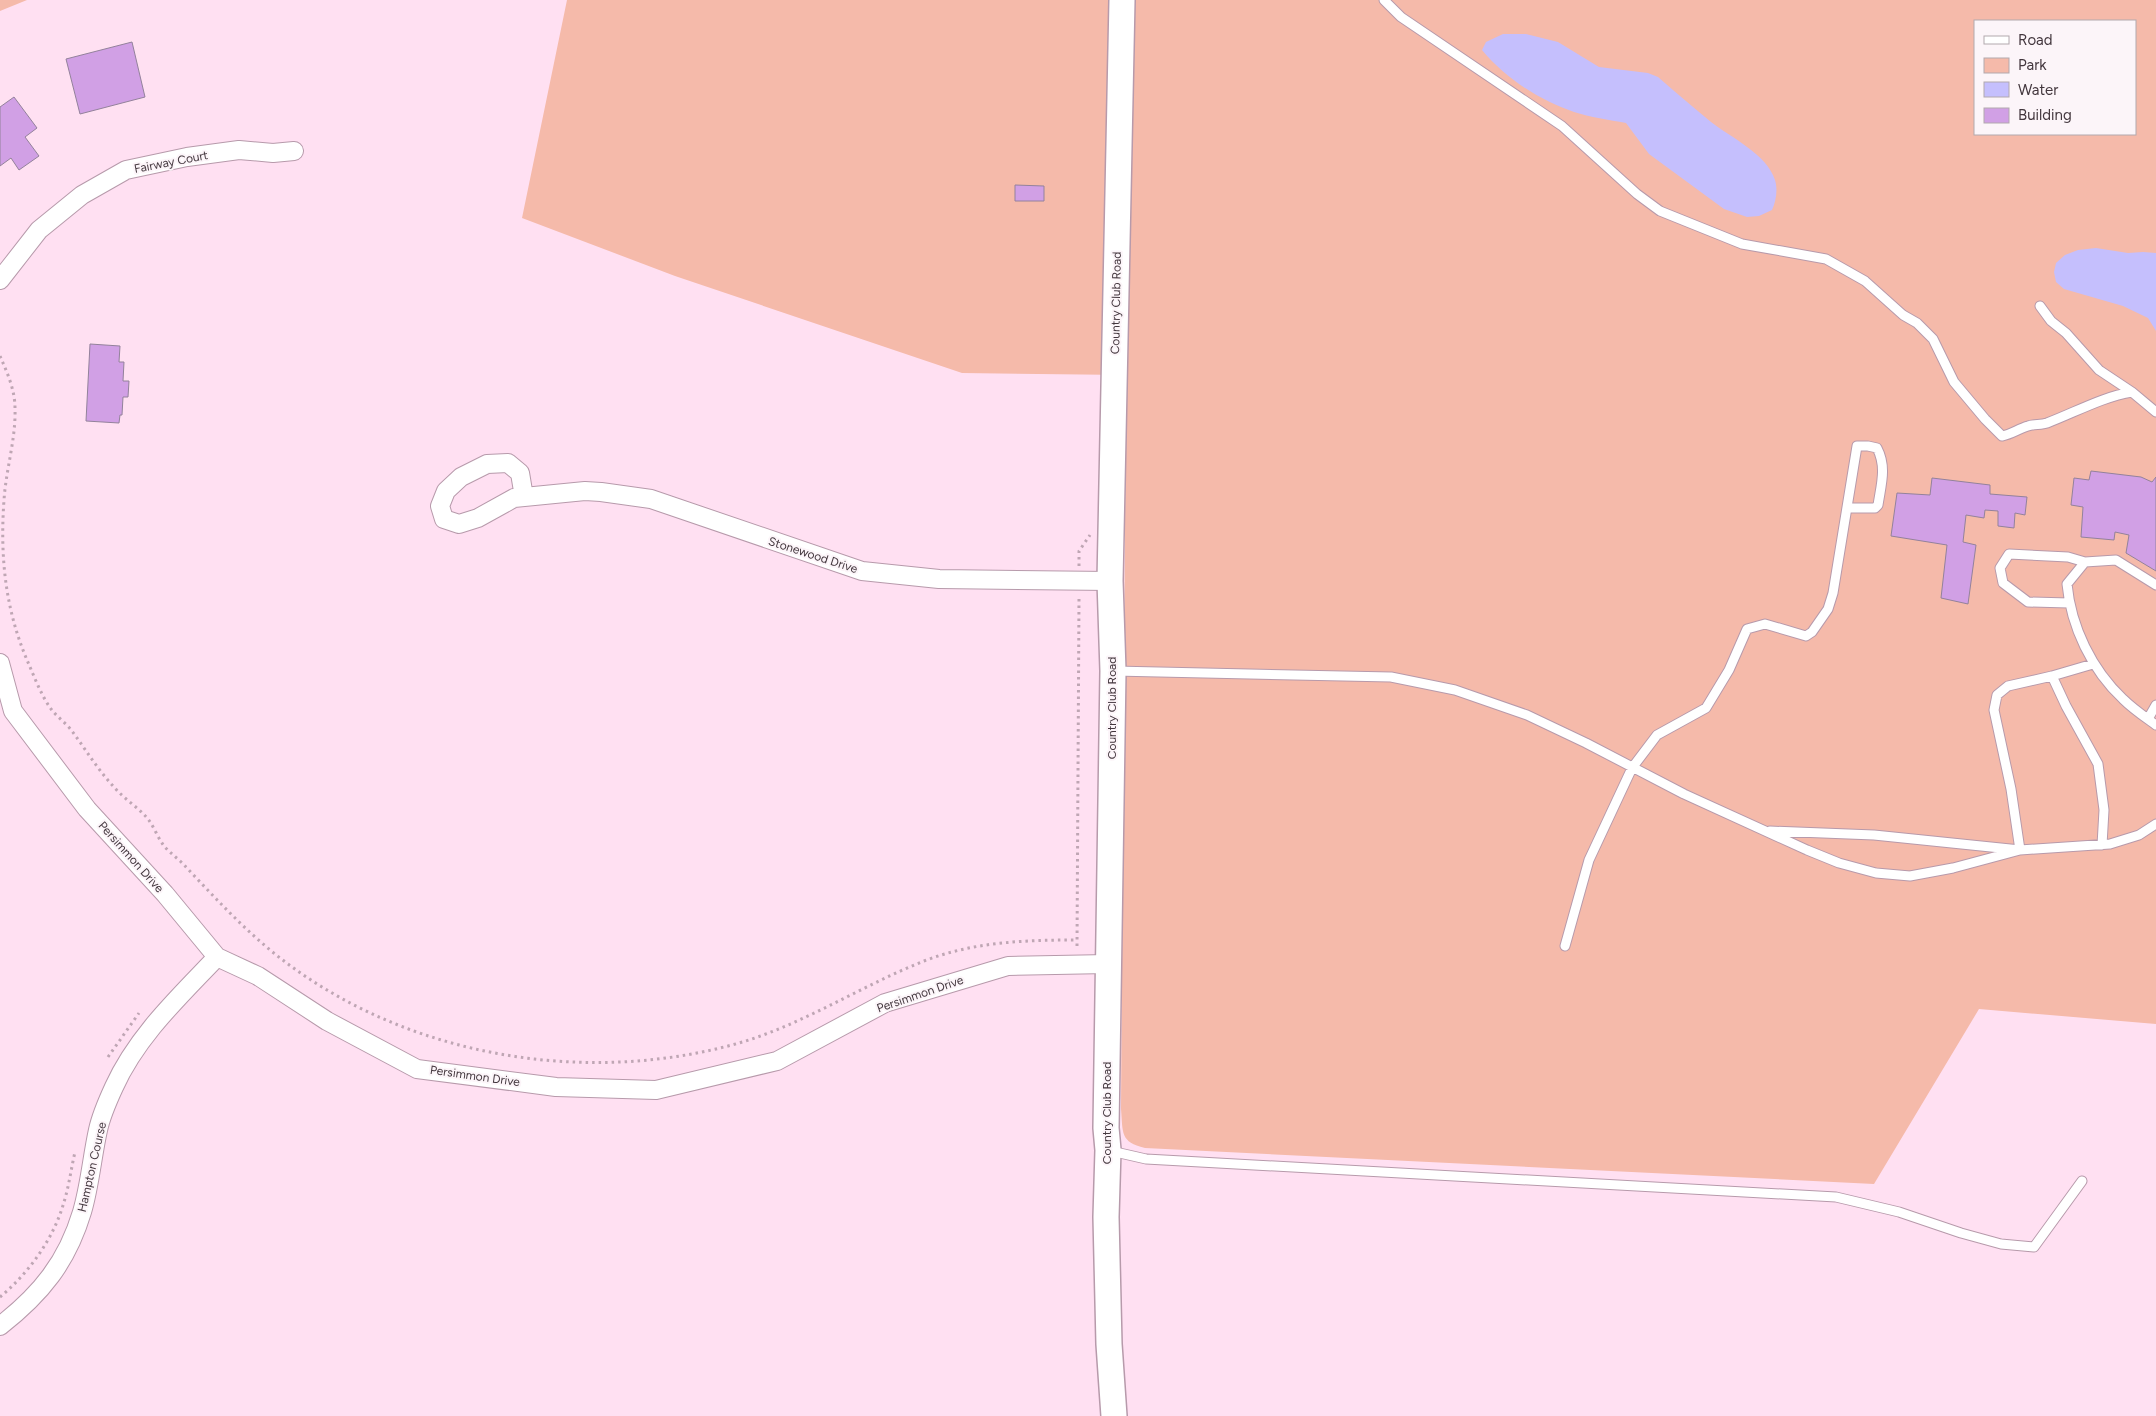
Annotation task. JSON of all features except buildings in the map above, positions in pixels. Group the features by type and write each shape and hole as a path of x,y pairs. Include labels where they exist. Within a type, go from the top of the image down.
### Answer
{"street":[{"name":"Country Club Road","path":"1114,1416 1109,1344 1106,1217 1108,1150 1106,1128 1112,671 1110,581 1122,0"},
{"name":"Fairway Court","path":"0,280 39,230 82,196 126,170 186,157 239,150 273,153 294,151"},
{"name":"Stonewood Drive","path":"524,497 520,473 508,463 487,464 461,477 446,491 440,506 444,519 459,524 478,518 510,498 524,497 585,491 651,499 862,571 939,579 1110,581"},
{"name":"Persimmon Drive","path":"0,663 13,711 87,808 217,957 258,976 327,1021 417,1069 556,1087 656,1090 777,1061 885,1004 1008,966 1108,964"},
{"name":"Hampton Course","path":"0,1326 27,1305 63,1260 83,1210 99,1128 114,1087 133,1052 155,1024 217,957"}],"lane":[{"path":"1384,0 1401,17 1562,126 1637,194 1660,211 1742,244 1826,259 1865,281 1903,315 1918,323 1933,339 1954,382 2002,436 2029,426 2045,424 2069,412 2115,395 2132,392"},
{"path":"2040,306 2099,370 2132,392 2156,412"},
{"path":"1565,946 1588,860 1632,768 1657,735 1706,708 1729,670 1747,629 1765,624 1806,636 1812,632 1828,608 1857,446 1877,448 1882,457 1884,470 1878,505 1876,508 1847,508"},
{"path":"2069,603 2028,602 2003,583 2000,568 2009,554 2068,556 2085,562 2116,560 2156,585"},
{"path":"2085,562 2067,584 2069,603 2093,664 2122,699 2156,725"},
{"path":"2020,850 1994,710 1997,695 2008,686 2093,664"},
{"path":"1112,671 1391,677 1454,690 1527,715 1586,743 1632,768 1765,831 1839,862 1876,873 1910,876 1953,868 2020,850"},
{"path":"2052,676 2098,764 2104,810 2102,844"},
{"path":"2148,719 2156,705"},
{"path":"1765,831 1874,835 2020,850 2110,844 2139,835 2156,824"},
{"path":"1108,1150 1146,1159 1836,1197 1899,1212 2001,1244 2034,1247 2082,1181"}],"path":[{"path":"0,356 11,384 16,406 14,437 4,501 4,577 14,625 26,658 51,709 72,731 83,749 116,789 147,818 164,846 245,928 278,956 353,1005 421,1033 488,1052 570,1063 650,1060 694,1054 764,1035 842,1001 882,979 927,960 994,942 1076,940"},
{"path":"1077,946 1079,551 1090,534"}],"green space":[{"path":"0,0 27,0 0,11"},
{"path":"567,0 2156,0 2156,1024 1979,1009 1874,1184 1145,1148 1131,1143 1124,1135 1121,1109 1126,375 962,373 675,276 522,218"}],"water":[{"path":"1503,34 1526,34 1558,42 1599,67 1648,73 1658,77 1711,122 1747,147 1764,162 1771,171 1776,184 1775,203 1772,210 1759,216 1747,217 1724,209 1649,154 1626,123 1574,112 1548,101 1524,87 1501,70 1482,50 1486,42"},
{"path":"2096,248 2128,253 2156,253 2156,331 2148,318 2123,306 2064,289 2056,282 2054,272 2056,263 2065,255 2078,250"}]}
